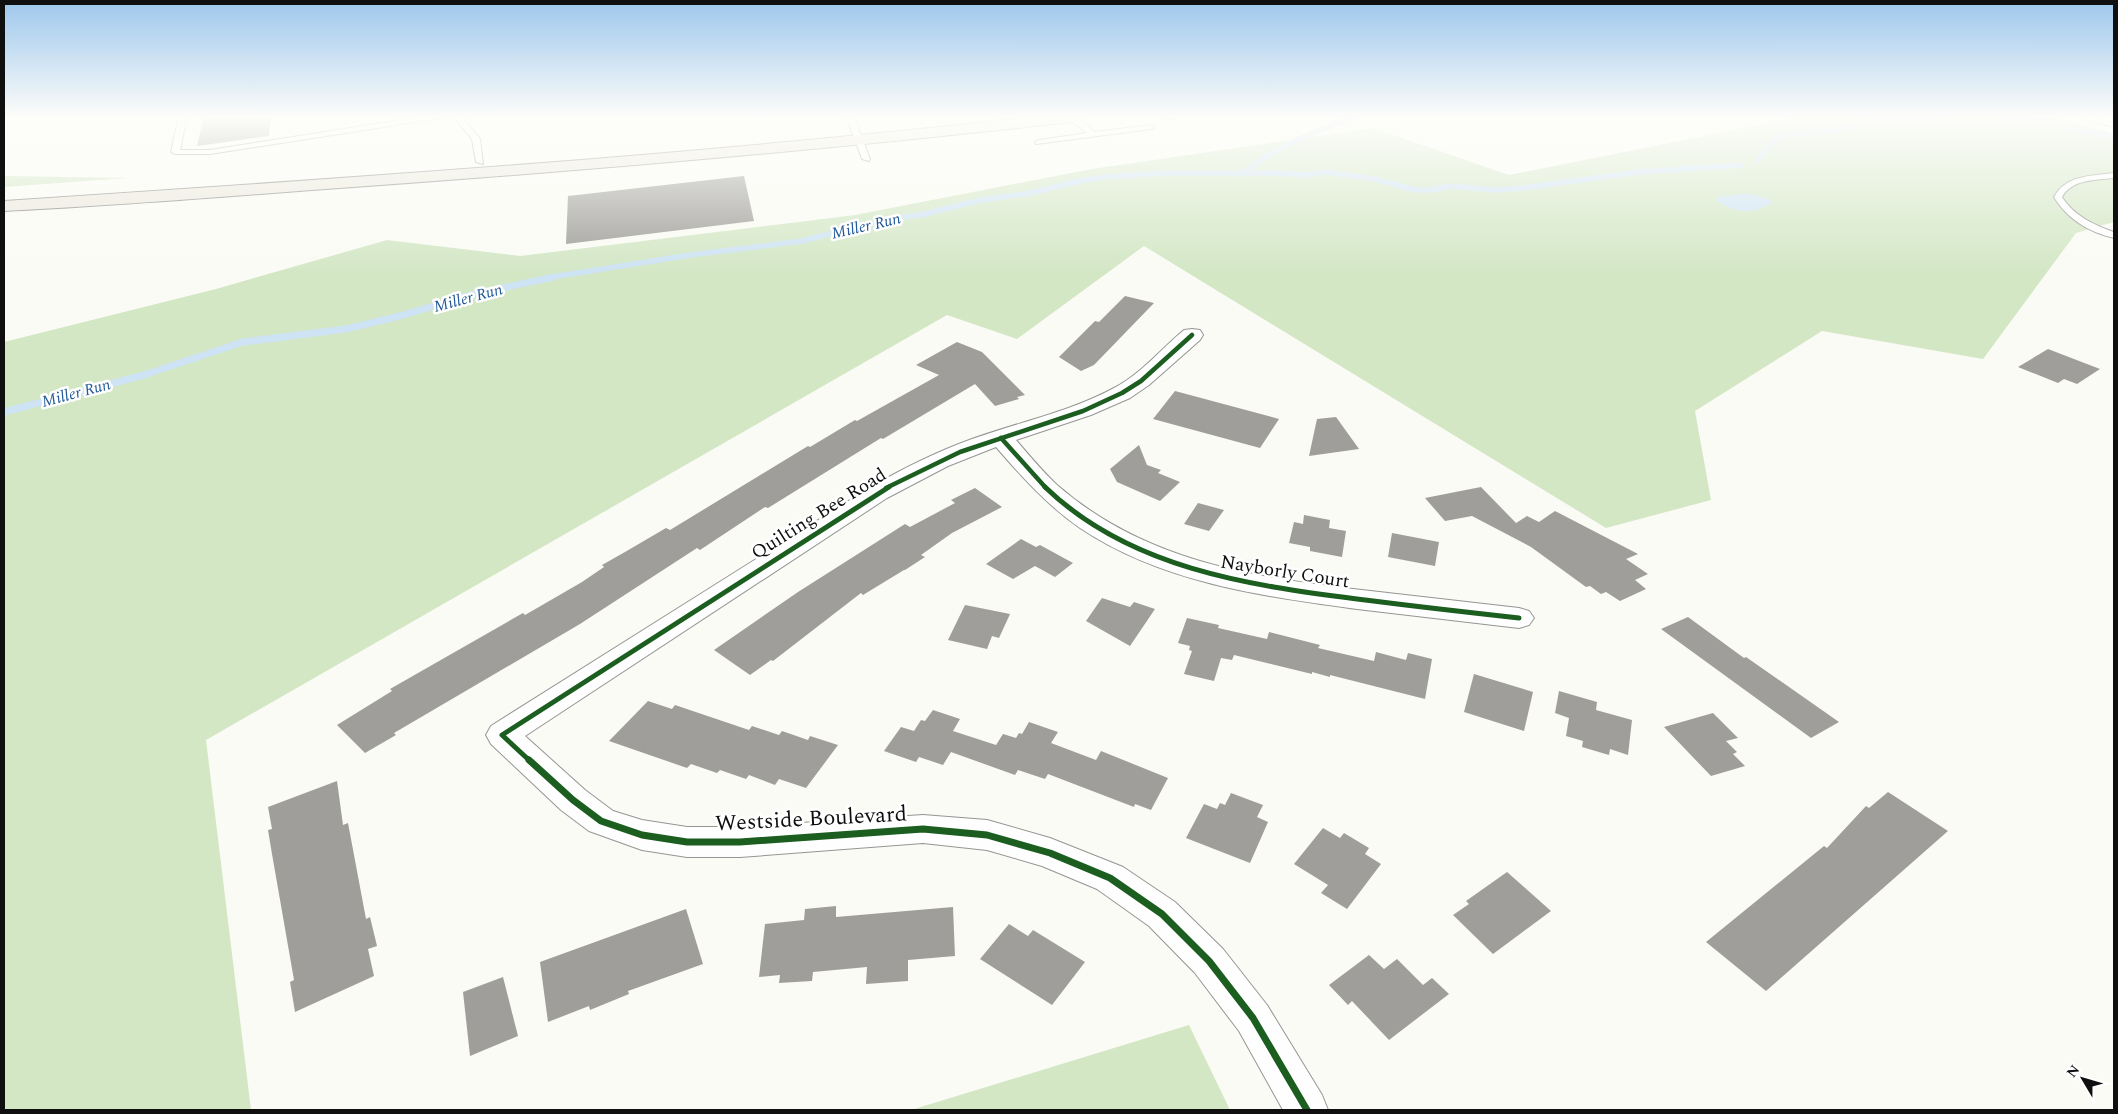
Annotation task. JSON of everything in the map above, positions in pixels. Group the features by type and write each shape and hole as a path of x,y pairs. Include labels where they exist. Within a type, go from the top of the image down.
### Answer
{"main road":[{"path":"4,198 220,184 409,168"},
{"path":"4,206 549,168"}],"street":[{"name":"Quilting Bee Road","path":"502,735 878,493 923,468 953,455 1074,413 1124,392 1165,360 1176,346 1192,334"},
{"name":"Nayborly Court","path":"1001,438 1054,495 1088,521 1124,543 1171,564 1220,578 1275,590 1519,618"},
{"name":"Westside Boulevard","path":"502,735 573,800 601,821 642,835 687,842 740,842 923,829 987,836 1050,853 1110,878 1162,914 1209,961 1253,1018 1308,1110"}],"lane":[{"path":"2114,176 2071,183 2060,190 2058,197 2063,207 2074,216 2091,227 2114,236"}],"green space":[{"path":"1099,168 1489,168 1509,175 1544,168 2114,168 2114,222 2076,233 1983,359 1822,331 1695,411 1711,500 1606,528 1144,246 1017,339 947,315 206,740 251,1110 4,1110 4,342 216,289 387,240 520,256 855,215"},
{"path":"4,176 127,178 4,187"},
{"path":"1189,1025 1230,1110 911,1110"}],"water":[{"path":"1752,194 1771,200 1772,203 1757,210 1744,211 1731,208 1716,200 1718,197"}],"building":[{"path":"744,176 754,221 566,244 568,196"},
{"path":"1125,296 1154,303 1094,365 1081,371 1059,357 1095,321 1099,322"},
{"path":"957,342 982,352 1025,395 1017,397 1019,399 995,406 975,384 883,439 881,438 768,508 765,507 700,550 697,548 580,624 394,733 396,735 365,753 337,725 392,691 390,689 523,613 525,615 582,582 604,567 602,565 666,528 670,530 808,446 810,447 855,420 857,421 939,375 916,365"},
{"path":"2048,349 2100,369 2077,384 2064,379 2058,383 2018,367"},
{"path":"1175,391 1279,419 1260,448 1153,419"},
{"path":"1336,417 1359,449 1309,456 1317,419"},
{"path":"1139,445 1147,465 1161,470 1158,473 1180,482 1160,501 1117,482 1110,469"},
{"path":"1481,487 1516,523 1527,516 1539,522 1555,511 1638,554 1626,559 1648,574 1635,580 1646,589 1620,601 1606,592 1601,594 1590,586 1586,587 1531,547 1472,516 1445,521 1425,498"},
{"path":"975,488 1002,507 952,533 921,555 925,557 863,595 861,593 773,661 771,660 750,675 714,650 798,592 905,524 910,527 955,503 951,500"},
{"path":"1198,503 1224,510 1209,531 1184,524"},
{"path":"1304,515 1330,520 1329,528 1346,531 1342,557 1310,551 1310,547 1289,543 1294,522 1303,524"},
{"path":"1392,533 1439,542 1435,566 1388,557"},
{"path":"1021,539 1036,547 1040,545 1073,563 1055,577 1035,566 1013,579 986,564"},
{"path":"1102,598 1130,607 1134,602 1155,609 1130,646 1086,621"},
{"path":"965,605 1010,614 999,638 992,636 987,649 948,640"},
{"path":"1688,617 1744,658 1746,657 1839,722 1811,738 1661,629"},
{"path":"1187,618 1219,625 1218,628 1267,639 1269,632 1320,645 1318,648 1374,661 1376,652 1406,660 1408,653 1432,659 1425,699 1330,675 1330,677 1312,672 1312,674 1234,655 1232,660 1221,658 1214,681 1184,674 1192,651 1189,650 1190,646 1178,643"},
{"path":"1474,674 1533,692 1524,731 1464,712"},
{"path":"1559,691 1597,702 1596,710 1632,720 1628,755 1610,749 1609,755 1582,747 1583,741 1566,736 1569,718 1555,713"},
{"path":"648,701 672,709 675,705 749,730 752,726 779,735 782,731 808,740 810,736 838,745 806,788 779,779 775,785 749,775 746,779 720,770 717,773 691,764 687,768 609,741"},
{"path":"933,710 960,719 953,731 996,745 1003,734 1016,738 1019,733 1022,734 1029,722 1058,732 1051,743 1096,760 1101,751 1168,778 1151,810 1135,804 1134,807 1048,774 1045,779 1018,770 1015,775 951,752 943,765 919,757 916,762 884,751 901,727 914,731 921,720 925,721"},
{"path":"1713,713 1738,738 1726,741 1737,752 1733,754 1745,766 1711,776 1664,727"},
{"path":"337,781 343,825 348,823 366,919 370,917 377,946 368,949 374,976 295,1012 290,982 294,980 268,830 272,829 268,807"},
{"path":"1888,792 1948,831 1766,991 1706,942 1824,846 1827,848 1866,806 1869,808"},
{"path":"1231,793 1263,805 1257,817 1268,822 1250,863 1186,838 1204,804 1217,809 1220,803 1225,805"},
{"path":"1323,828 1340,838 1344,833 1369,848 1365,854 1381,864 1347,909 1321,893 1328,885 1294,864"},
{"path":"1507,872 1551,911 1493,954 1453,915 1469,904 1466,901"},
{"path":"836,906 836,917 953,907 955,956 908,960 908,981 866,984 867,967 813,972 812,981 779,983 780,975 759,977 765,924 804,920 805,909"},
{"path":"686,909 703,964 628,991 629,994 590,1010 589,1006 548,1022 540,962"},
{"path":"1009,924 1028,936 1033,930 1085,962 1052,1005 980,959"},
{"path":"1369,955 1384,969 1397,959 1423,985 1432,978 1449,994 1389,1040 1352,1001 1348,1005 1329,985"},
{"path":"503,977 518,1036 470,1056 463,992"}],"waterway":[{"path":"1244,173 1250,168"},
{"name":"Miller Run","path":"1244,173 1308,175 1325,172 1375,179 1415,190 1432,190 1450,186 1493,190 1523,188 1639,172 1697,168"},
{"name":"Miller Run","path":"546,278 690,255 802,241 888,219 921,215 981,200 1026,194 1079,181 1163,173 1244,173"},
{"name":"Miller Run","path":"4,412 144,375 243,342 346,329 400,316 474,294 554,277"}],"cycle path":[{"path":"1192,335 1141,381 1122,393 1083,411 1000,437 960,452 878,493 502,735 573,800 601,821 642,835 687,842 740,842 923,829 987,835 1050,853 1110,878 1162,914 1209,961 1253,1018 1307,1110"},
{"path":"1001,438 1048,490 1089,522 1161,559 1237,581 1276,588 1519,618"}]}
